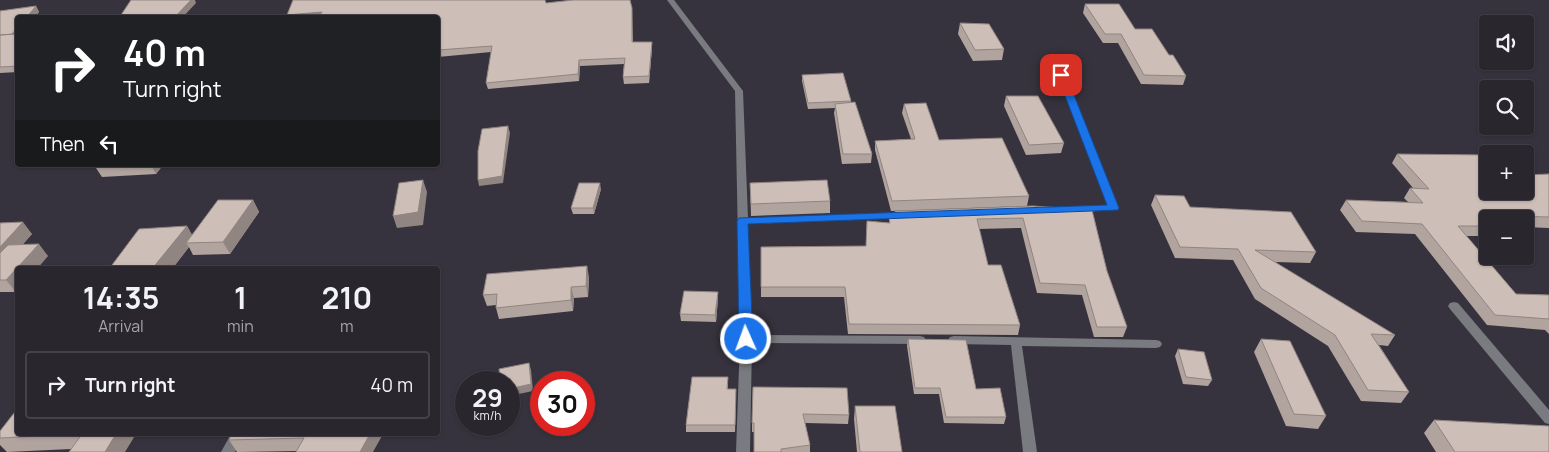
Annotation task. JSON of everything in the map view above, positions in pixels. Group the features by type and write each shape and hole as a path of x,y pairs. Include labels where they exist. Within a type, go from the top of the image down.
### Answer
{"street":[{"path":"670,0 739,91 746,339 743,452"},
{"path":"1055,59 1114,208 1055,210"},
{"path":"743,221 918,215"},
{"path":"1454,306 1549,419"},
{"path":"746,339 1016,340 1156,344"},
{"path":"1016,340 1030,452"},
{"path":"228,452 237,436"}],"building":[{"path":"131,0 191,0 177,15 121,15"},
{"path":"293,0 545,0 546,3 573,0 630,0 632,8 632,42 652,42 649,76 623,77 625,58 579,60 578,74 486,83 492,46 440,50 440,15 320,15 322,12 287,15"},
{"path":"1085,4 1119,4 1135,29 1152,29 1169,55 1173,55 1186,76 1144,75 1121,34 1105,34"},
{"path":"36,6 28,15 15,15 15,30 12,34 0,35 0,11"},
{"path":"960,23 989,24 1004,49 975,50"},
{"path":"15,34 15,66 0,67 0,35"},
{"path":"843,73 851,101 808,103 802,75"},
{"path":"1006,96 1038,96 1064,143 1029,145"},
{"path":"855,102 872,154 843,154 835,104"},
{"path":"926,103 939,140 1002,138 1029,196 892,201 875,141 915,139 904,104"},
{"path":"508,126 502,176 478,180 478,151 482,129"},
{"path":"1397,154 1479,155 1479,200 1534,200 1534,175 1549,174 1549,217 1534,217 1534,210 1479,210 1479,226 1458,226 1479,251 1479,265 1491,265 1516,294 1549,295 1549,319 1495,315 1422,224 1362,221 1346,200 1423,203 1410,188 1429,189"},
{"path":"423,180 418,212 393,216 399,183"},
{"path":"827,180 830,201 751,204 750,183"},
{"path":"579,183 600,183 593,208 571,208"},
{"path":"1155,195 1184,196 1190,207 1291,212 1316,252 1255,250 1395,335 1371,334 1409,392 1368,390 1335,335 1261,288 1238,249 1180,247"},
{"path":"218,200 253,200 223,242 186,243"},
{"path":"1033,206 1092,210 1107,271 1127,327 1097,327 1085,285 1040,283 1023,218 977,219 988,265 1001,265 1020,325 849,324 845,287 761,287 761,247 866,246 867,221 890,223 889,218 896,218 895,211"},
{"path":"23,222 0,247 0,223"},
{"path":"187,226 154,266 111,266 139,229"},
{"path":"39,244 19,266 15,266 15,270 6,280 0,280 0,253 8,245"},
{"path":"587,266 586,286 571,287 571,300 496,308 497,294 483,295 487,274"},
{"path":"684,291 718,292 715,315 680,314"},
{"path":"908,339 966,340 976,389 1000,388 1006,417 946,417 940,388 915,388"},
{"path":"1261,339 1290,341 1326,416 1294,414"},
{"path":"1178,349 1204,352 1212,380 1186,377"},
{"path":"529,363 530,384 520,386 520,371 499,371 499,369"},
{"path":"692,377 728,377 727,389 736,389 735,425 686,425"},
{"path":"753,387 847,388 849,415 803,414 810,445 781,449 781,452 754,452 754,423 752,423"},
{"path":"855,406 895,406 902,452 860,452"},
{"path":"15,412 15,436 40,436 0,438 0,431"},
{"path":"1434,420 1549,426 1549,452 1455,452"},
{"path":"81,436 115,436 105,452 69,452"},
{"path":"230,436 369,436 360,452 296,452 304,438 229,440"}],"route":[{"path":"746,339 743,221 1114,208 1061,75"}]}
